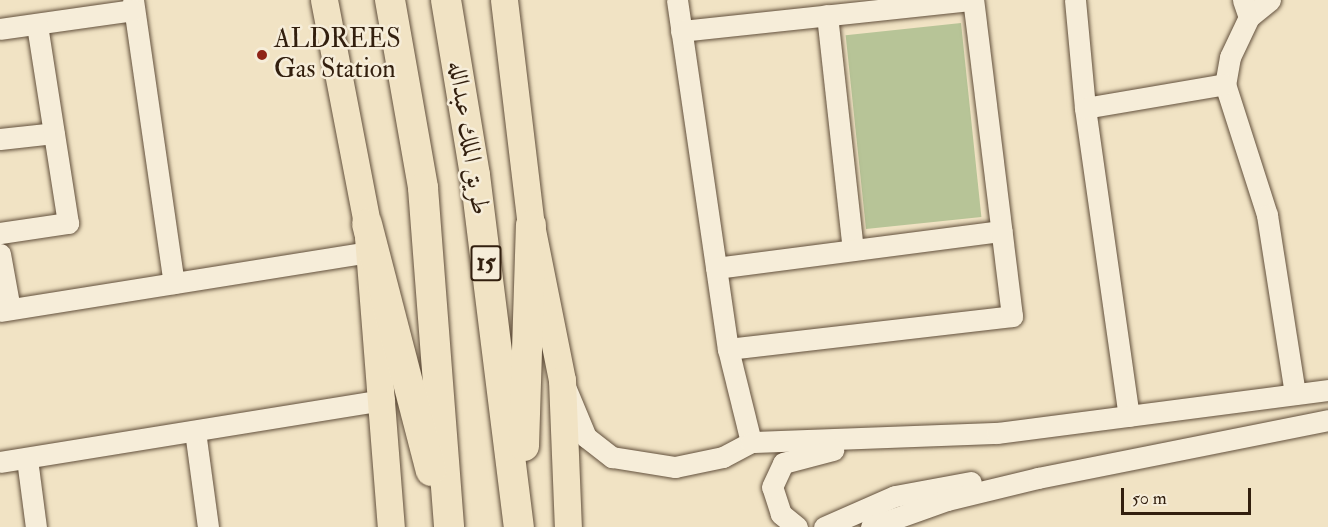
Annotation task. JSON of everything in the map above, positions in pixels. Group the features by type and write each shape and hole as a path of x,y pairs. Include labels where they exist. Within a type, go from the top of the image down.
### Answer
{"highway":[{"name":"طريق الملك عبدالله","path":"390,0 423,188 448,527"},
{"name":"طريق الملك عبدالله","path":"446,0 475,175 520,527"},
{"path":"520,527 531,225"},
{"path":"368,238 448,527"}],"main road":[{"path":"324,0 368,238 384,400 391,527"},
{"path":"504,0 531,225 562,380 568,527"}],"street":[{"path":"677,0 728,349 751,442"},
{"path":"681,31 972,0 1012,316 728,349"},
{"path":"1076,0 1085,108 1129,416"},
{"path":"1270,0 1246,9 1230,57 1225,84 1268,215 1295,394"},
{"path":"0,29 133,5 174,283"},
{"path":"827,15 853,250"},
{"path":"0,233 68,223 37,24"},
{"path":"1085,108 1225,84"},
{"path":"0,140 54,133"},
{"path":"716,268 1002,231"},
{"path":"0,254 5,310 174,283 368,238"},
{"path":"562,380 586,437 612,457 675,467 723,457 751,442 998,433"},
{"path":"797,527 781,514 772,487 783,463 813,452 998,433 1328,390"},
{"path":"0,462 384,400"},
{"path":"824,527 895,496 1076,470 1328,420"},
{"path":"195,431 208,527"},
{"path":"27,459 36,527"},
{"path":"871,527 916,519 1076,470"}],"green space":[{"path":"961,23 981,217 866,229 846,35"}],"place":[{"name":"ALDREES Gas Station","path":"262,55"}]}
